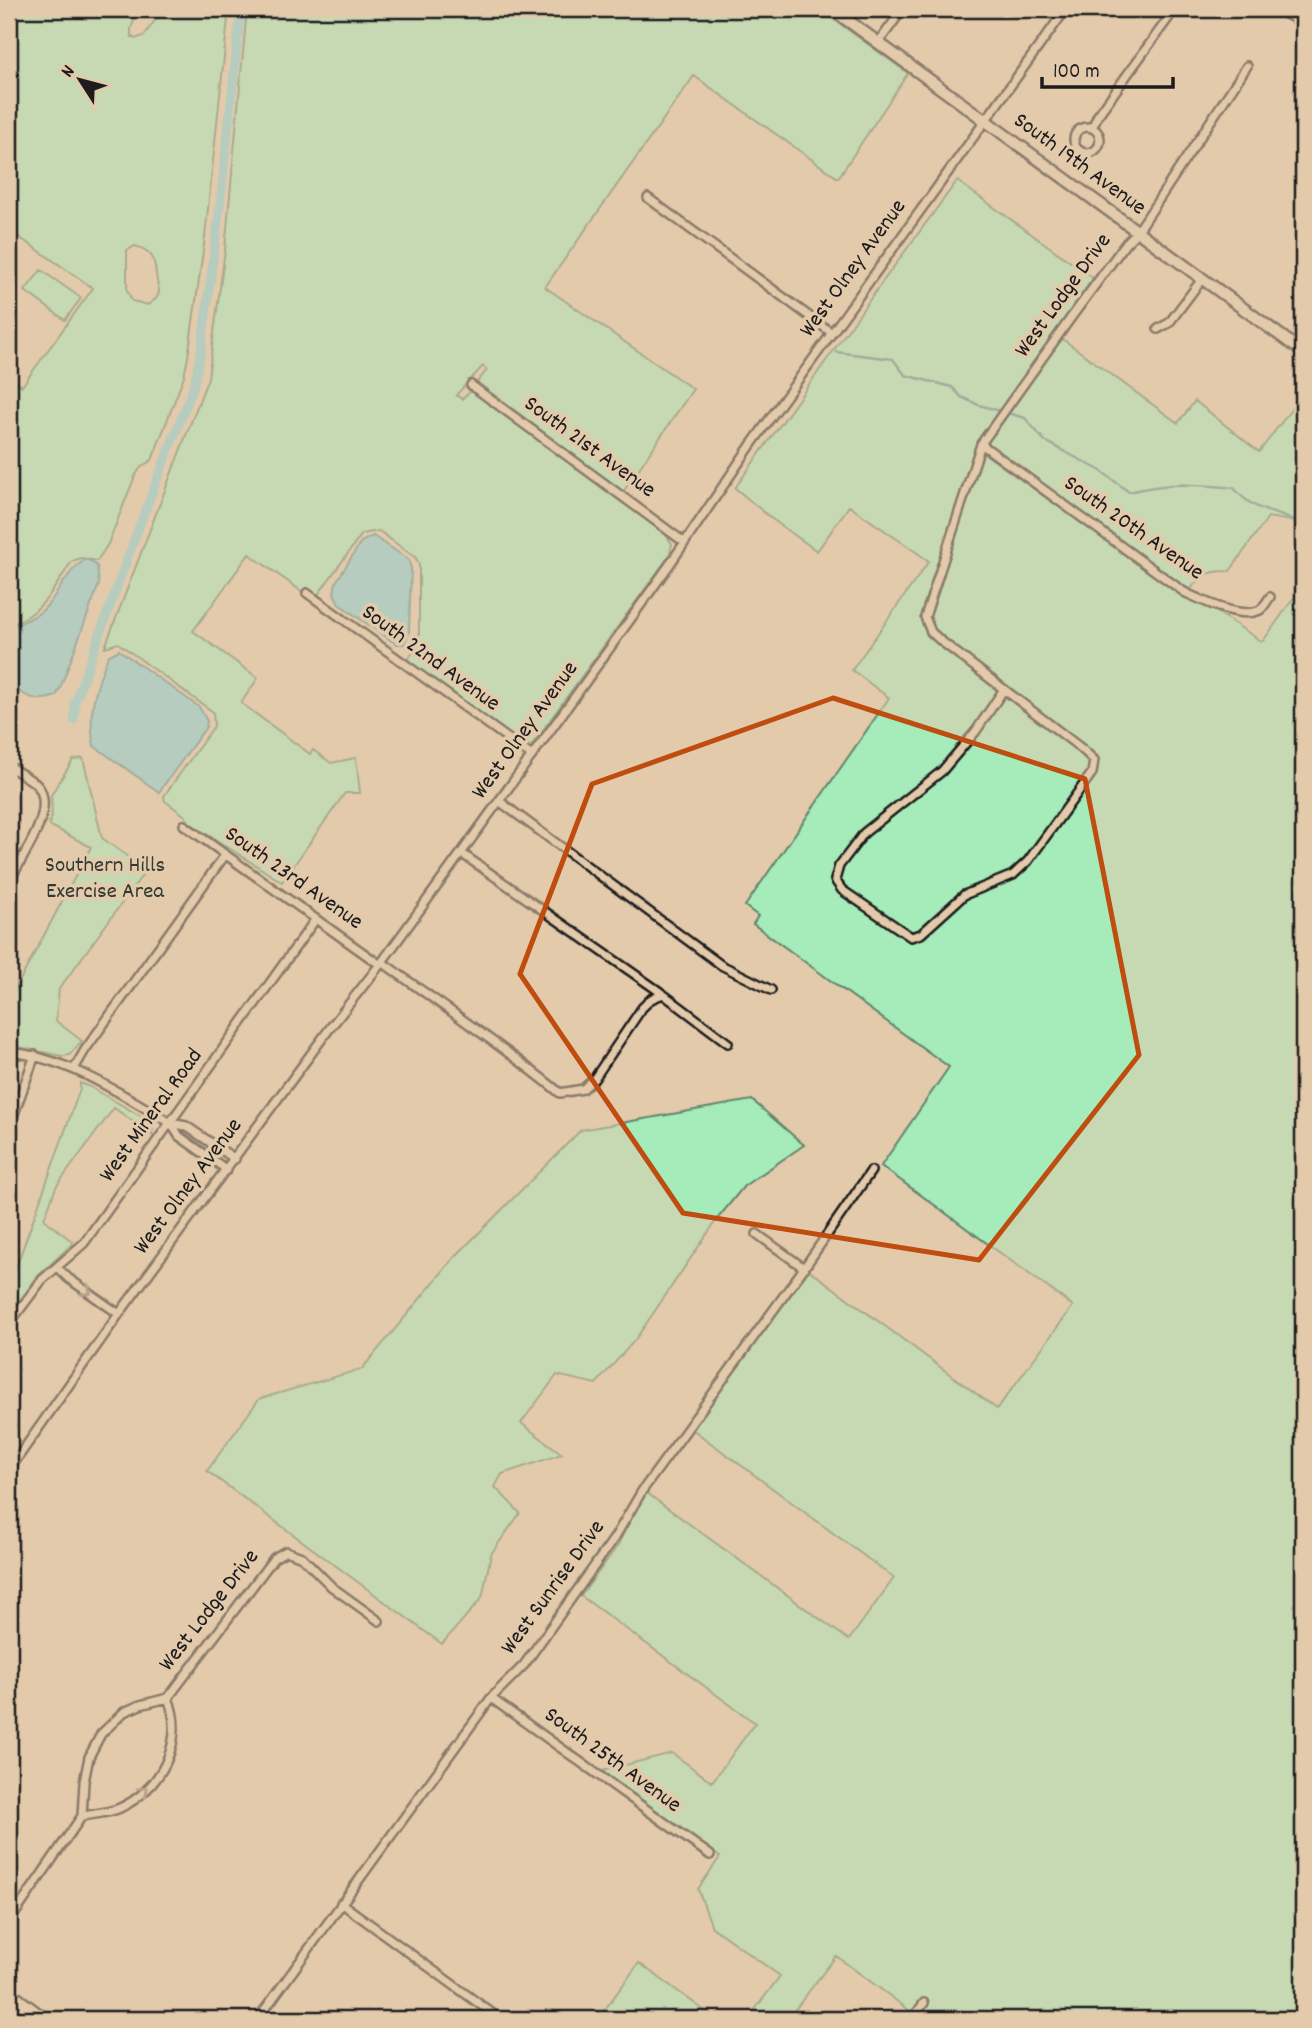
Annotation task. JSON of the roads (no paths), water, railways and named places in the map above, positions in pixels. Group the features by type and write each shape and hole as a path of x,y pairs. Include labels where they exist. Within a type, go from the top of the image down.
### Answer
{"street":[{"name":"South 19th Avenue","path":"832,9 1303,352"},
{"path":"878,43 903,9"},
{"name":"West Olney Avenue","path":"9,1470 119,1314 499,801 670,564 832,332 1066,9"},
{"path":"1092,128 1098,115 1175,9"},
{"path":"1276,9 1303,23"},
{"name":"West Lodge Drive","path":"1004,689 975,731 942,771 864,833 839,866 835,880 842,890 911,937 921,934 964,895 1013,875 1028,861 1091,773 1094,760 1004,689 940,641 931,632 925,617 981,444 1126,243 1138,231 1247,66"},
{"path":"649,198 832,332"},
{"path":"1158,329 1169,323 1202,279"},
{"name":"South 21st Avenue","path":"471,385 684,541"},
{"name":"South 20th Avenue","path":"981,444 1184,592 1234,611 1254,612 1262,609 1270,597"},
{"name":"South 22nd Avenue","path":"307,593 531,756"},
{"path":"9,766 36,784 44,797 44,816 9,882"},
{"path":"499,801 721,965 771,990"},
{"name":"South 23rd Avenue","path":"184,825 315,920 519,1059 560,1093 583,1089 594,1079 642,1008 651,999 663,994"},
{"path":"461,853 663,994 728,1043"},
{"path":"74,1069 225,855"},
{"name":"West Mineral Road","path":"9,1324 41,1280 84,1243 315,920"},
{"path":"9,1052 35,1055 74,1069 171,1123 186,1126 235,1159"},
{"path":"9,1128 35,1055"},
{"path":"171,1123 180,1136 227,1170"},
{"path":"194,1146 202,1136"},
{"name":"West Sunrise Drive","path":"258,2019 491,1698 524,1665 615,1537 642,1491 871,1171"},
{"path":"757,1234 804,1268"},
{"path":"57,1267 68,1278 119,1314"},
{"name":"West Lodge Drive","path":"168,1698 174,1740 169,1758 148,1790 119,1808 82,1816 89,1757 101,1734 124,1712 168,1698 274,1558 286,1551 302,1557 332,1587 379,1621"},
{"name":"South 25th Avenue","path":"491,1698 710,1855"},
{"path":"9,1922 82,1816"},
{"path":"341,1903 500,2019"},
{"path":"9,1992 42,2018"},
{"path":"912,2019 924,2003"}],"water":[{"path":"373,536 408,559 411,568 409,633 404,644 396,644 339,604 334,593 336,582 361,542"},
{"path":"85,560 97,566 99,584 61,686 56,696 49,698 37,699 26,695 9,685 9,627 40,612 73,570"},
{"path":"119,650 199,707 207,721 206,727 159,792 94,746 92,711 96,689 108,656"}],"waterway":[{"path":"74,720 75,702 193,388 201,352 219,214 241,9"},
{"path":"836,352 893,359 905,375 952,387 961,397 979,405 1025,418 1045,441 1101,471 1129,492 1182,485 1234,488 1259,508 1303,525"}],"park label":[{"name":"Southern Hills Exercise Area","path":"105,879"}]}
